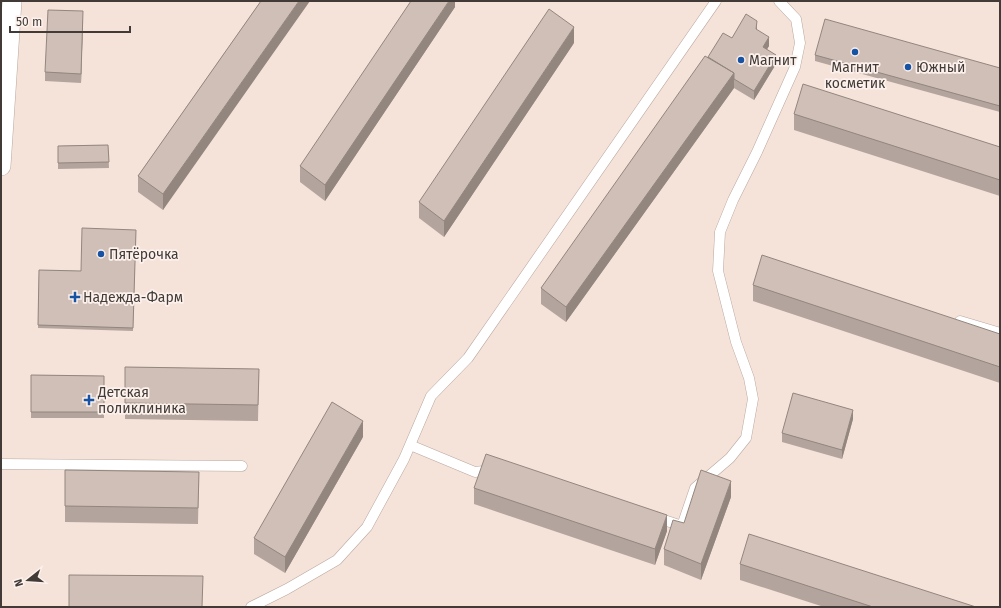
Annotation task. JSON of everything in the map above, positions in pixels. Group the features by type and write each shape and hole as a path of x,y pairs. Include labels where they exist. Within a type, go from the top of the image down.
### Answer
{"street":[{"path":"1,166 12,1"}],"lane":[{"path":"251,607 287,589 337,560 367,527 404,459 431,396 468,358 716,1"},
{"path":"644,514 682,526 694,488 730,458 746,438 752,400 749,378 736,342 718,271 720,232 733,200 757,152 795,67 800,43 796,19 779,1"},
{"path":"948,317 1000,333"},
{"path":"410,444 475,472 499,470"},
{"path":"1,464 242,466"}],"building":[{"path":"261,1 299,1 163,194 138,176"},
{"path":"411,1 449,1 325,185 300,166"},
{"path":"549,9 574,27 444,221 419,202"},
{"path":"48,10 83,11 81,74 45,72"},
{"name":"Магнит","path":"746,14 757,21 756,29 769,37 763,47 776,55 754,91 734,79 734,73 708,57 723,33 732,38"},
{"name":"Южный","path":"825,19 1000,68 1000,106 815,55"},
{"path":"705,56 734,73 566,307 541,288"},
{"path":"803,84 1000,147 1000,180 794,114"},
{"path":"108,145 109,162 58,163 58,146"},
{"path":"82,228 136,230 133,328 38,325 39,270 81,271"},
{"path":"762,255 1000,334 1000,367 753,285"},
{"path":"125,367 259,369 258,405 125,403"},
{"path":"31,375 104,376 104,412 31,412"},
{"path":"793,393 853,410 842,450 782,433"},
{"path":"332,402 363,421 285,557 254,538"},
{"path":"486,454 667,515 655,549 474,488"},
{"path":"65,470 199,472 198,508 65,506"},
{"path":"701,470 731,481 701,564 664,549 673,520 684,523"},
{"path":"749,534 976,607 873,607 740,564"},
{"path":"69,575 203,576 202,607 69,607"}],"place":[{"name":"Магнит косметик","path":"855,52"},
{"name":"Магнит","path":"741,60"},
{"name":"Южный","path":"908,67"},
{"name":"Пятёрочка","path":"101,254"},
{"name":"Надежда-Фарм","path":"75,297"},
{"name":"Детская поликлиника","path":"89,400"}]}
